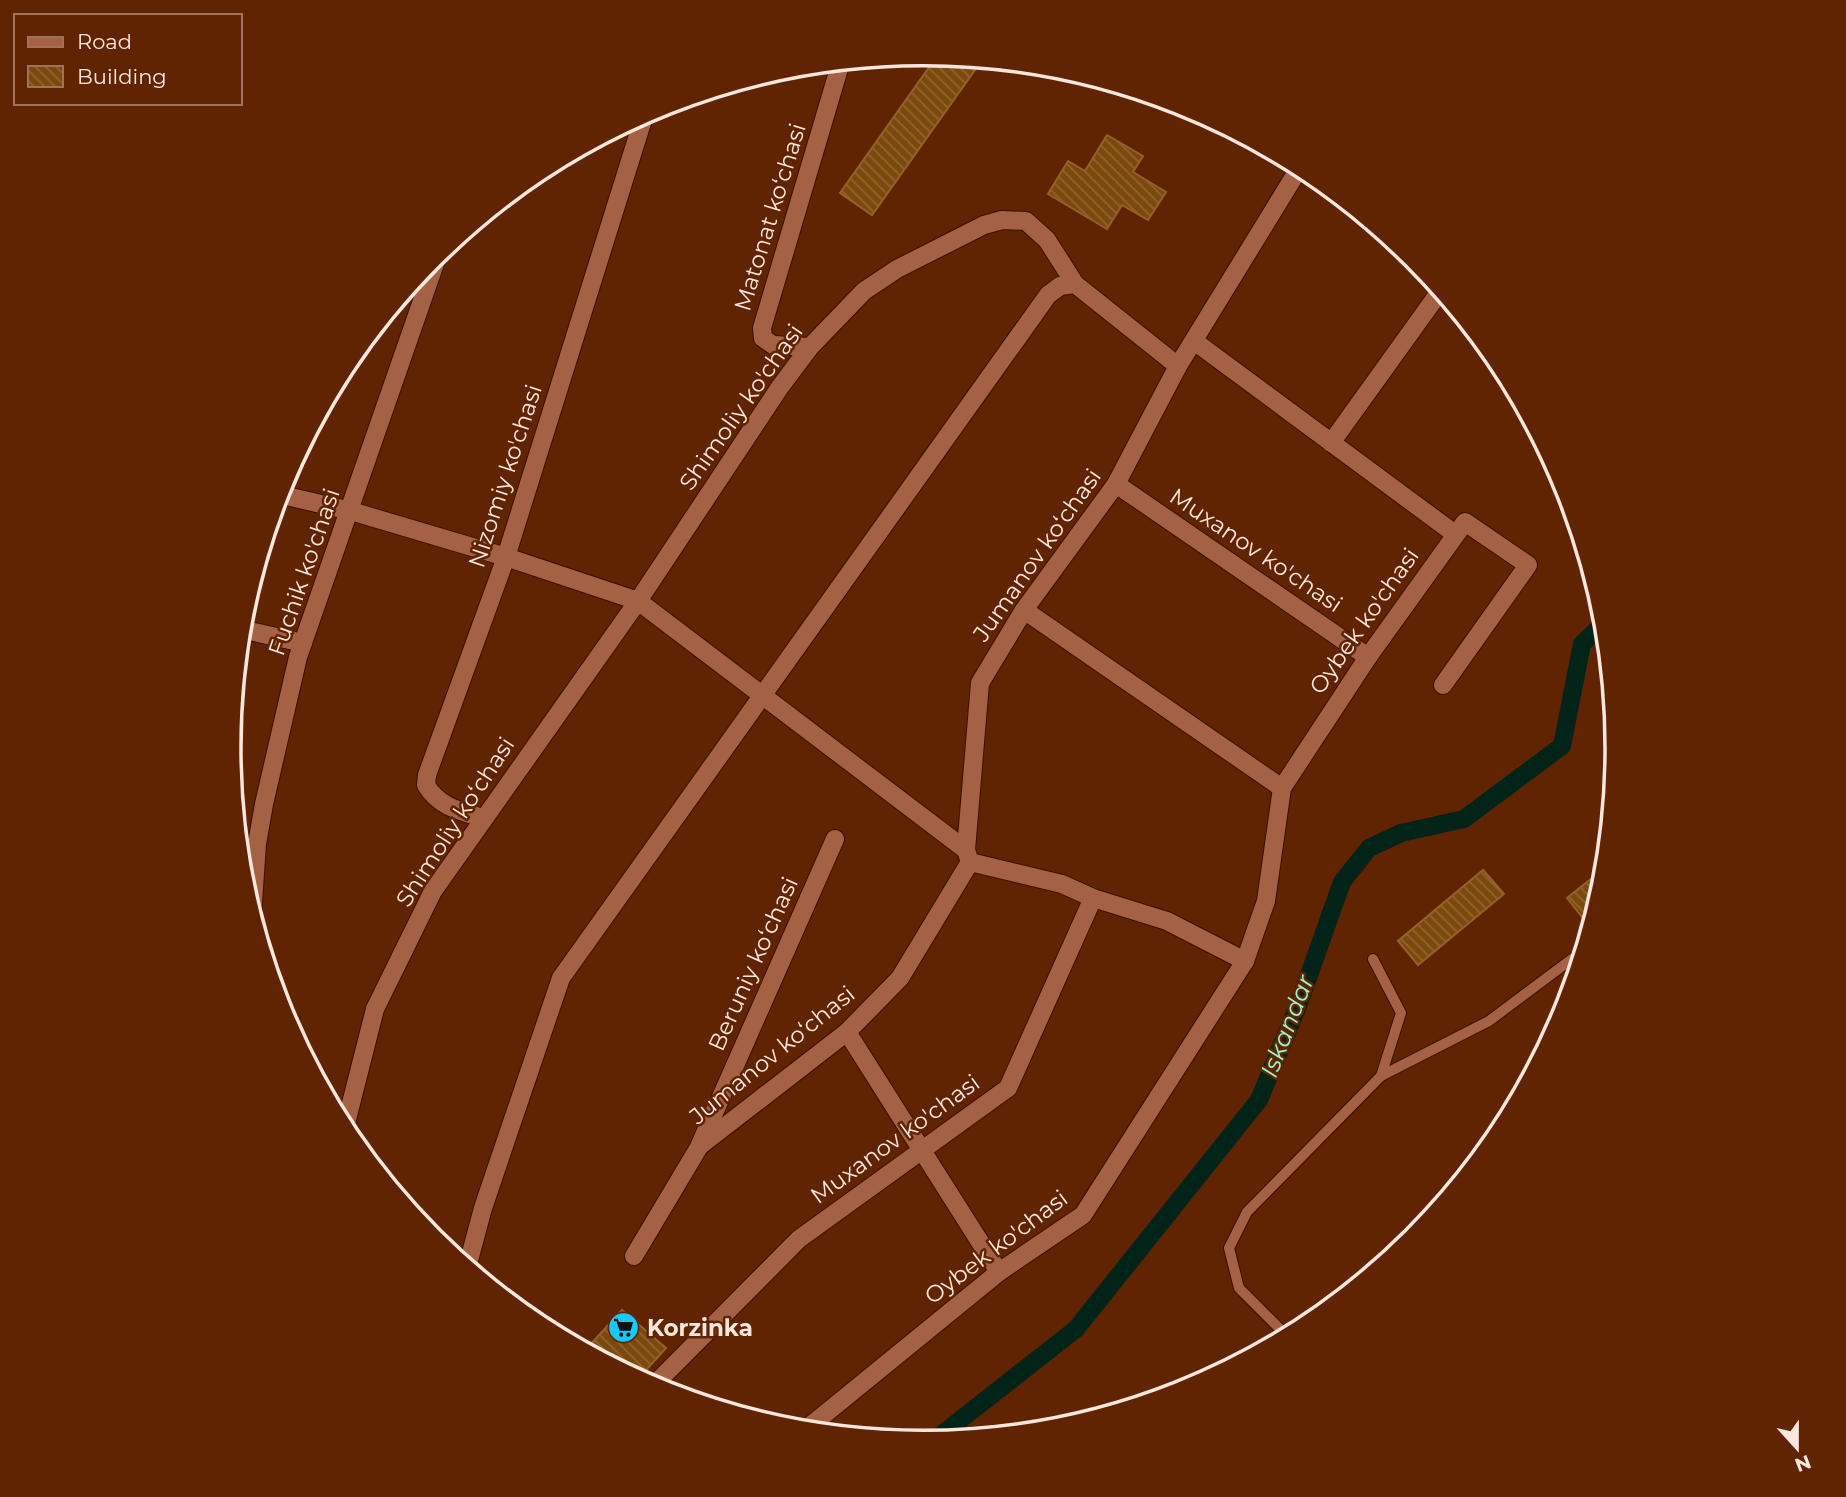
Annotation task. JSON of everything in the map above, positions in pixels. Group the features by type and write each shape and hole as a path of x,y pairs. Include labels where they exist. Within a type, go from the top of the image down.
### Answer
{"street":[{"name":"Matonat ko‘chasi","path":"810,347 773,345 763,338 762,328 838,72"},
{"name":"Nizomiy ko'chasi","path":"483,818 446,806 433,797 426,785 506,557 641,128"},
{"name":"Jumanov ko‘chasi","path":"699,1147 847,1032 900,978 968,856 979,683 1024,610 1116,484 1178,366 1294,176"},
{"name":"Shimoliy ko'chasi","path":"638,601 780,387 810,347 864,291 897,269 984,225 1002,220 1026,221 1047,240 1075,284 1178,366"},
{"name":"Fuchik ko'chasi","path":"254,883 264,804 303,643 430,277"},
{"path":"470,1258 483,1208 561,978 1048,295 1060,286 1075,284"},
{"path":"1332,443 1435,298"},
{"path":"1194,341 1455,534 1465,523 1528,565 1443,685"},
{"name":"Muxanov ko'chasi","path":"1116,484 1368,657"},
{"path":"290,497 351,510 638,601 968,856 1062,884 1093,898 1167,921 1245,961"},
{"name":"Oybek ko'chasi","path":"815,1422 999,1272 1083,1215 1245,961 1266,901 1282,788 1368,657 1455,534"},
{"name":"Shimoliy ko‘chasi","path":"348,1115 375,1009 433,891 638,601"},
{"path":"1024,610 1282,788"},
{"path":"251,631 303,643"},
{"name":"Beruniy ko‘chasi","path":"634,1256 699,1147 835,839"},
{"name":"Muxanov ko'chasi","path":"661,1378 799,1239 1008,1088 1093,898"},
{"path":"847,1032 999,1272"}],"lane":[{"path":"1373,959 1401,1013 1381,1076"},
{"path":"1280,1329 1239,1288 1229,1248 1247,1212 1381,1076 1489,1021 1572,959"}],"building":[{"path":"930,66 976,69 872,215 840,193"},
{"path":"1107,135 1143,156 1133,172 1166,192 1148,220 1122,205 1107,229 1048,194 1068,161 1085,171"},
{"path":"1483,870 1504,894 1418,965 1398,941"},
{"path":"1593,878 1583,919 1567,898"},
{"name":"Korzinka","path":"622,1310 666,1348 645,1371 591,1344"}],"waterway":[{"name":"Iskandar","path":"948,1429 1076,1329 1259,1100 1298,1006 1342,882 1369,848 1401,833 1464,819 1562,746 1582,644 1595,632"}],"place":[{"name":"Korzinka","path":"624,1328"}]}
